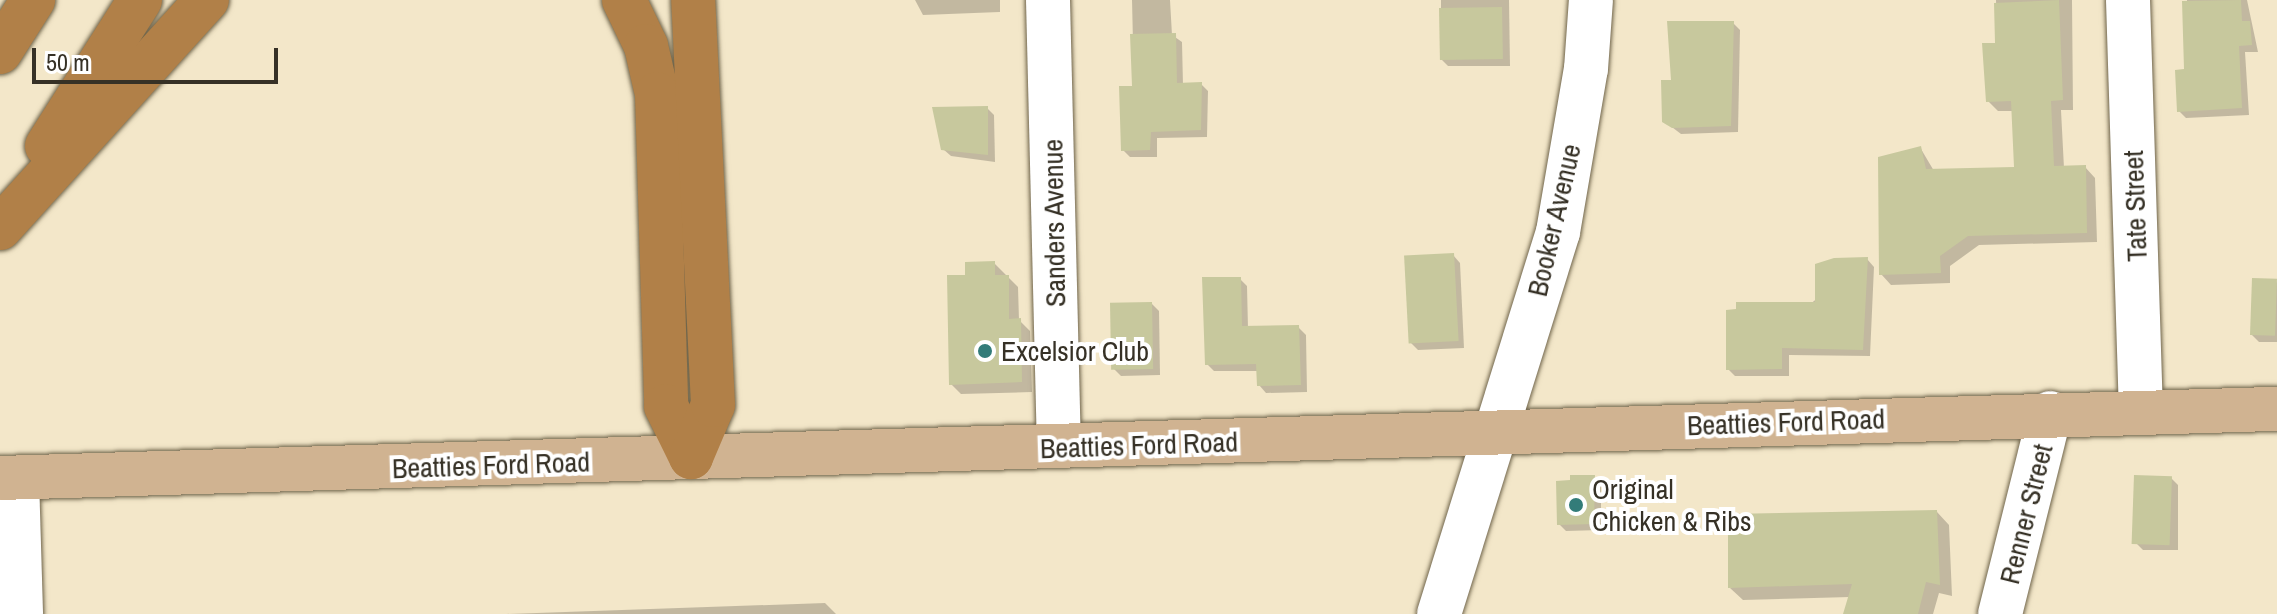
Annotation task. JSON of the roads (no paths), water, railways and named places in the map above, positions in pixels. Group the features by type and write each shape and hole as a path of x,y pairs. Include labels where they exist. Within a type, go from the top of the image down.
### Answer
{"highway":[{"path":"0,52 33,0"},
{"path":"0,219 140,0"},
{"path":"0,228 207,0"},
{"path":"624,0 646,46 657,94 666,406 691,457"},
{"path":"691,457 713,405 693,0"}],"main road":[{"name":"Beatties Ford Road","path":"9,478 1493,434 2050,413 2277,409"}],"street":[{"name":"Sanders Avenue","path":"1048,0 1059,446"},
{"name":"Booker Avenue","path":"1439,614 1558,232 1586,69 1591,0"},
{"name":"Tate Street","path":"2128,0 2141,411"},
{"name":"Renner Street","path":"2000,614 2050,413"},
{"path":"9,478 21,614"}],"place":[{"name":"Excelsior Club","path":"985,351"},
{"name":"Original Chicken & Ribs","path":"1576,505"}]}
